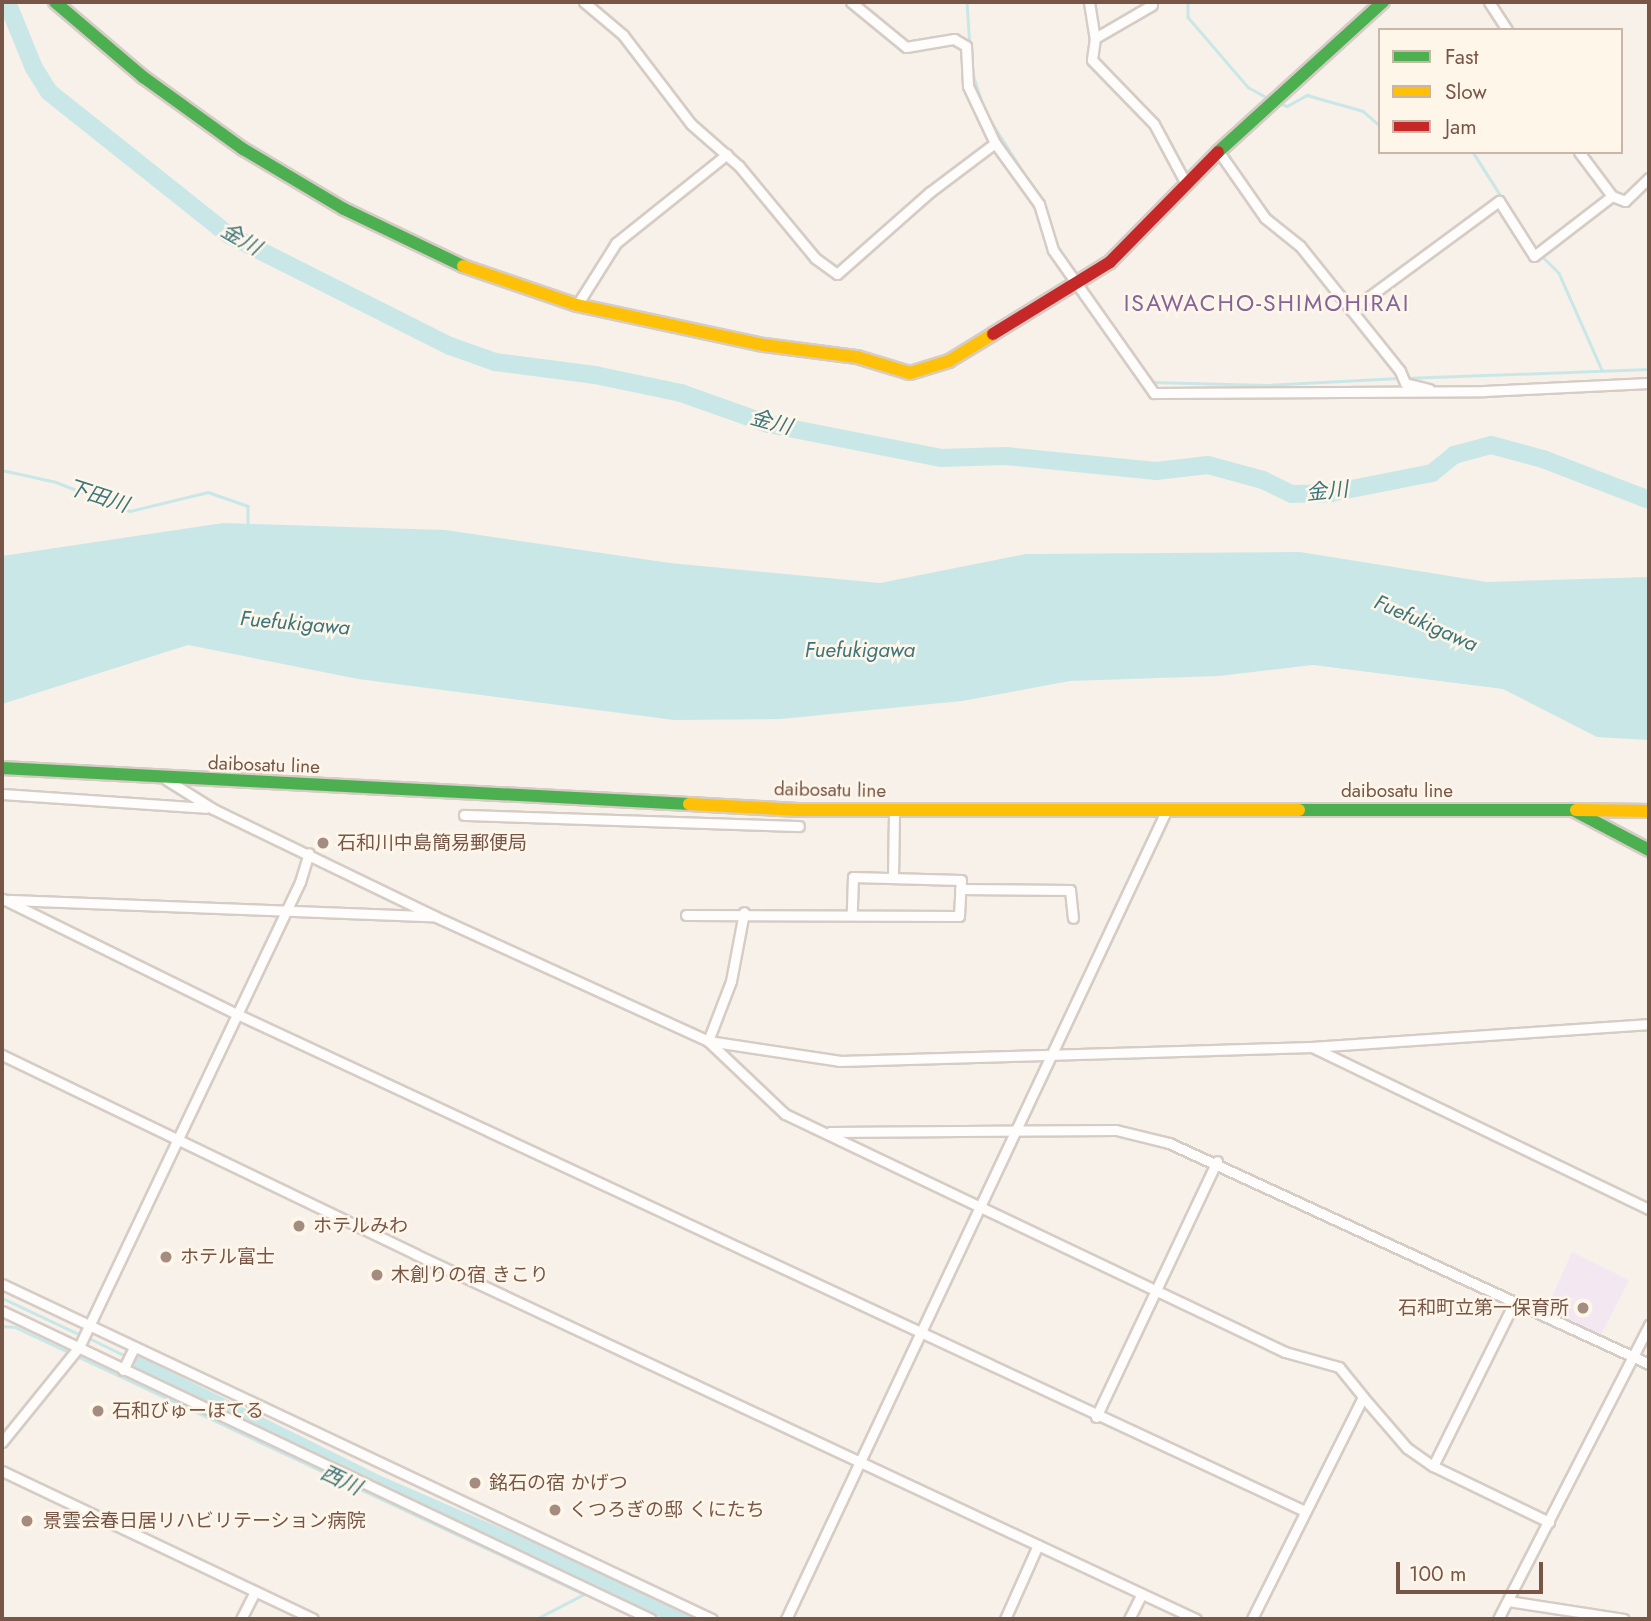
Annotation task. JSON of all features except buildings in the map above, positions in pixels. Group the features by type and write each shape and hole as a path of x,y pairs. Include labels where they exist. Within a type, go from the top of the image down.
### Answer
{"main road":[{"path":"55,2 144,77 243,149 344,209 469,269 577,305 764,345 857,357 910,373 949,361 1077,284 1125,250 1185,184 1268,103 1383,2"},
{"name":"daibosatu line","path":"2,768 167,780 894,811 1573,810 1649,850"},
{"path":"1573,810 1643,811"},
{"path":"1626,838 1626,824 1643,811"}],"street":[{"path":"584,2 623,35 691,124 727,154 816,258 837,274 930,192 995,143"},
{"path":"851,2 906,47 954,39 966,46 968,86 995,143 1039,204 1053,250 1154,393 1440,392 1649,383"},
{"path":"1089,2 1095,38 1092,60 1154,124 1185,184"},
{"path":"1489,2 1506,28"},
{"path":"1095,38 1152,5"},
{"path":"1219,152 1265,218 1300,246 1400,371 1405,383 1440,392"},
{"path":"577,305 616,243 727,154"},
{"path":"1580,154 1612,196 1625,201 1649,178"},
{"path":"1350,310 1499,201 1538,252 1612,196"},
{"path":"167,780 213,809 309,853 433,916 708,1041 840,1061 1312,1047 1649,1024"},
{"path":"2,794 166,802 213,809"},
{"path":"701,823 705,805"},
{"path":"893,878 894,811"},
{"path":"786,1619 1055,1054 1166,811"},
{"path":"464,815 799,826"},
{"path":"2,1442 67,1362 88,1329 286,912 309,853"},
{"path":"686,915 744,912 959,916 961,880 853,877 852,914"},
{"path":"960,889 1070,890 1073,918"},
{"path":"2,899 433,916"},
{"path":"2,899 237,1014 1304,1511"},
{"path":"708,1041 731,981 744,912"},
{"path":"708,1041 785,1114 1285,1352 1339,1367 1407,1448 1433,1466 1549,1522"},
{"path":"1312,1047 1649,1209"},
{"path":"2,1055 861,1464 1196,1619"},
{"path":"826,1132 1116,1130 1217,1161 1514,1303 1649,1364"},
{"path":"1096,1416 1217,1161"},
{"path":"2,1284 88,1329 712,1619"},
{"path":"1433,1466 1514,1303"},
{"path":"2,1311 651,1619"},
{"path":"1498,1619 1649,1325"},
{"path":"124,1368 132,1349"},
{"path":"1252,1619 1363,1397"},
{"path":"2,1471 313,1619"},
{"path":"1005,1619 1038,1545"},
{"path":"241,1619 255,1592"},
{"path":"1129,1619 1142,1594"},
{"path":"1508,1601 1624,1619"}],"shaded area":[{"path":"1572,1252 1629,1280 1600,1337 1546,1310"}],"water":[{"name":"Fuefukigawa","path":"223,523 445,530 670,563 880,583 1026,554 1300,552 1487,582 1649,577 1649,740 1597,737 1503,689 1313,665 1219,676 1070,681 962,701 781,719 674,720 358,679 188,645 2,704 2,556"},
{"path":"133,1353 379,1475 570,1558 696,1619 664,1619 371,1483 127,1366"}],"waterway":[{"name":"金川","path":"7,2 34,68 49,92 229,235 450,346 495,362 595,375 681,393 768,424 941,458 1006,456 1156,471 1208,465 1263,480 1292,494 1331,493 1432,473 1454,455 1491,445 1543,459 1649,500"},
{"path":"967,2 970,47"},
{"path":"1188,2 1188,17 1248,87 1268,98"},
{"path":"972,71 985,112 1037,194"},
{"path":"1277,102 1287,106 1307,95 1363,111 1378,124"},
{"path":"1474,154 1534,248 1559,273 1602,370"},
{"path":"1053,236 1058,250"},
{"path":"1130,352 1153,382 1265,385 1399,378"},
{"path":"1405,378 1649,369"},
{"name":"下田川","path":"2,470 56,482 130,511 208,492 248,506 248,525"},
{"path":"2,1298 81,1335"},
{"name":"西川","path":"2,1326 15,1327 71,1353"},
{"path":"87,1337 126,1356"},
{"name":"西川","path":"77,1356 584,1594"},
{"path":"536,1619 584,1594"}],"traffic: fast":[{"path":"55,2 143,77 243,149 344,209 463,266"},
{"path":"1218,152 1383,2"},
{"path":"2,768 689,804"},
{"path":"1299,810 1573,810 1649,850"}],"traffic: slow":[{"path":"463,266 577,305 764,345 857,357 910,373 949,361 993,334"},
{"path":"689,804 798,810 1299,810"},
{"path":"1576,810 1649,811"}],"traffic: jam":[{"path":"993,334 1110,262 1218,152"}],"place":[{"name":"石和川中島簡易郵便局","path":"323,843"},
{"name":"ホテルみわ","path":"299,1226"},
{"name":"ホテル富士","path":"166,1257"},
{"name":"木創りの宿 きこり","path":"377,1275"},
{"name":"石和町立第一保育所","path":"1583,1308"},
{"name":"石和びゅーほてる","path":"98,1411"},
{"name":"銘石の宿 かげつ","path":"475,1483"},
{"name":"くつろぎの邸 くにたち","path":"555,1510"},
{"name":"景雲会春日居リハビリテーション病院","path":"27,1521"}],"district":[{"name":"ISAWACHO-SHIMOHIRAI","path":"1267,303"}]}
